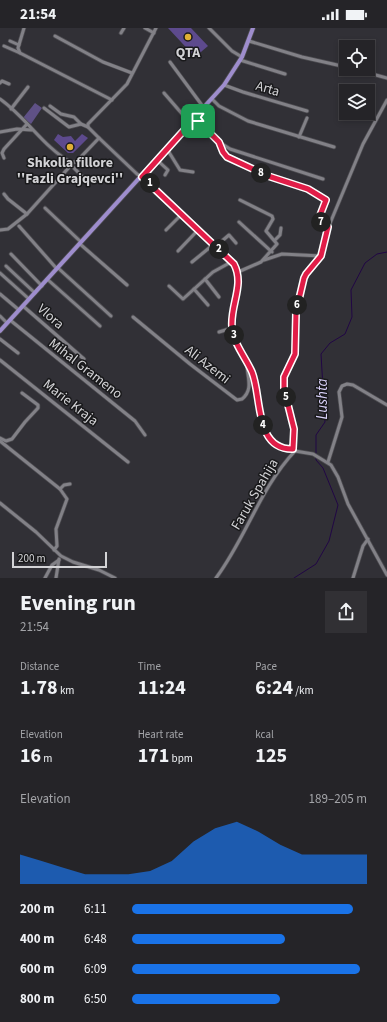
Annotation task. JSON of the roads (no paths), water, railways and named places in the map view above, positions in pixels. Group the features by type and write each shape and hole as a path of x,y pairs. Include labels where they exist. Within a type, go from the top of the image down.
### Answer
{"main road":[{"path":"0,331 212,100 241,59 253,28"}],"street":[{"path":"20,53 19,45 24,28"},
{"path":"121,33 124,28"},
{"path":"145,28 154,33"},
{"path":"88,127 89,122 127,84 156,28"},
{"path":"209,28 241,59 285,74"},
{"path":"55,36 103,62 132,73"},
{"path":"10,41 19,45"},
{"path":"249,41 302,57 339,65"},
{"path":"4,46 112,100"},
{"path":"170,62 204,108"},
{"path":"375,75 387,78"},
{"path":"0,83 2,81 9,84"},
{"name":"Arta","path":"224,85 307,111"},
{"path":"11,108 28,87"},
{"path":"164,93 190,123"},
{"path":"0,99 52,149 72,164 87,181"},
{"path":"212,100 226,110 248,121 334,147"},
{"path":"50,106 61,114 74,117 81,124 88,127 233,261 238,272 239,284 232,328 254,378 259,411 266,432 277,444 294,450 294,429 284,389 284,377 295,354 296,312 304,278 321,256 328,227 365,140 387,100"},
{"path":"384,106 387,109"},
{"path":"44,108 68,128 81,124"},
{"path":"195,118 219,142 252,157 323,179"},
{"path":"299,137 307,118"},
{"path":"4,158 2,153 4,149 27,124"},
{"path":"0,132 22,129 32,130"},
{"path":"0,234 2,230 12,227 27,214 72,164 99,138"},
{"path":"219,142 227,157 268,176 308,189 324,198 326,200 319,218 322,225 328,227"},
{"path":"167,149 180,170 193,172"},
{"path":"157,160 168,170 165,175"},
{"path":"4,194 27,214"},
{"path":"240,200 272,216 273,219 266,231 277,244 272,252 263,260"},
{"path":"45,208 81,244 126,285"},
{"path":"166,230 182,214"},
{"path":"239,222 272,252"},
{"path":"19,226 57,268 111,316"},
{"path":"275,240 281,233 281,228"},
{"path":"178,251 198,230"},
{"path":"192,262 229,235 236,244"},
{"path":"11,254 42,286"},
{"path":"238,272 263,260 282,254 321,256"},
{"path":"168,286 183,298 204,279 233,261"},
{"path":"6,266 35,292"},
{"path":"0,273 29,299"},
{"path":"47,279 100,326"},
{"path":"204,279 219,296"},
{"path":"194,289 208,305"},
{"path":"0,294 19,310"},
{"name":"Vlora","path":"23,306 84,359"},
{"name":"Mihal Grameno","path":"0,316 9,321 131,418 143,430 145,435"},
{"name":"Ali Azemi","path":"133,317 237,400 242,399 248,391 250,379 248,364"},
{"path":"219,332 232,328"},
{"path":"0,339 18,354"},
{"name":"Marie Kraja","path":"0,360 128,462"},
{"path":"387,405 353,385 347,384 342,386 339,392 342,417 328,462 338,477 348,504 387,575"},
{"path":"0,438 6,441 12,439 38,408 38,405 22,393"},
{"path":"0,441 60,489 67,499 56,529 57,546 54,550"},
{"name":"Faruk Spahija","path":"216,578 232,556 254,510 277,472 294,450 313,454 328,462"},
{"path":"60,489 64,485 70,484"},
{"path":"0,503 36,532 61,556 73,562 99,570 115,578"},
{"path":"353,578 363,546 368,539"},
{"path":"56,578 61,556"},
{"path":"45,578 52,565 59,560"}],"waterway":[{"name":"Lushta","path":"294,578 316,564 329,541 338,505 323,468 316,460 316,435 325,422 321,354 330,343 345,334 352,317 351,290 365,263 377,254 387,252"}],"place":[{"name":"QTA","path":"188,37"},
{"name":"Shkolla fillore ''Fazli Grajqevci''","path":"70,147"}]}
